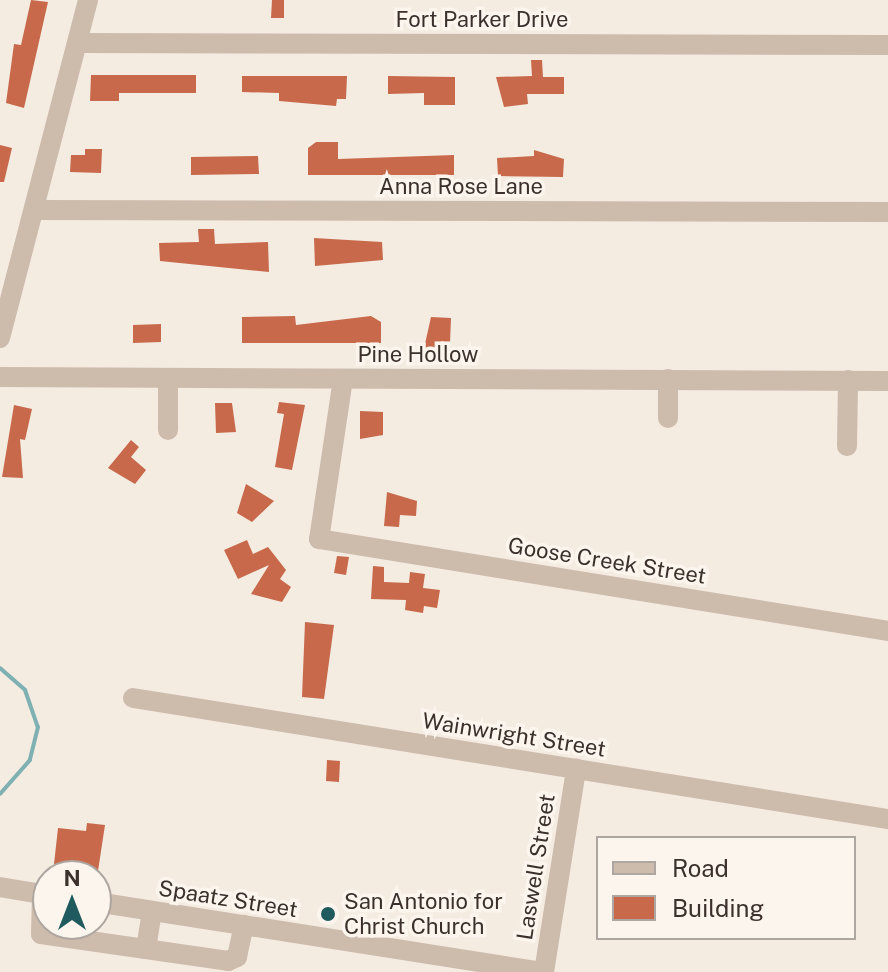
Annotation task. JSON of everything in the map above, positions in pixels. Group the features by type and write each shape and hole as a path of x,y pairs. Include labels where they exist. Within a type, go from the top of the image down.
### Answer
{"street":[{"path":"0,338 88,0"},
{"name":"Fort Parker Drive","path":"77,43 888,45"},
{"name":"Anna Rose Lane","path":"34,210 888,212"},
{"name":"Pine Hollow","path":"0,377 888,381"},
{"path":"168,378 168,430"},
{"name":"Goose Creek Street","path":"343,379 319,539 888,631"},
{"path":"668,379 668,418"},
{"path":"847,446 848,380"},
{"name":"Wainwright Street","path":"133,698 888,819"},
{"name":"Laswell Street","path":"543,972 576,769"},
{"path":"0,887 32,892"},
{"name":"Spaatz Street","path":"112,905 543,972"},
{"path":"146,949 152,911"},
{"path":"83,940 228,961 237,957 244,925"}],"building":[{"path":"31,0 48,2 24,108 6,103 14,44 21,45"},
{"path":"272,0 284,0 284,18 271,18"},
{"path":"531,60 542,60 543,77 564,77 564,94 527,94 528,104 504,107 496,77 532,76"},
{"path":"91,75 196,75 196,93 119,93 119,101 90,101"},
{"path":"242,76 347,76 346,99 337,99 336,106 279,101 279,93 242,92"},
{"path":"388,76 455,77 455,105 424,105 424,93 388,94"},
{"path":"316,142 338,142 338,159 454,155 454,175 308,175 308,148"},
{"path":"0,145 12,148 4,182 0,182"},
{"path":"85,149 102,149 101,173 70,172 71,155 85,155"},
{"path":"534,150 564,159 563,177 498,176 497,158 534,156"},
{"path":"258,156 259,174 191,175 191,157"},
{"path":"198,229 214,229 215,244 268,242 269,272 160,261 159,243 199,242"},
{"path":"314,238 382,242 383,260 315,266"},
{"path":"295,316 296,325 371,316 381,322 381,343 242,343 242,317"},
{"path":"431,317 451,318 450,343 423,353"},
{"path":"161,324 161,342 133,343 133,325"},
{"path":"279,402 305,405 292,470 275,467 284,414 277,413"},
{"path":"215,403 232,403 236,432 216,433"},
{"path":"14,405 32,409 25,440 20,439 23,478 2,477"},
{"path":"360,411 383,412 383,435 360,439"},
{"path":"131,440 139,447 131,457 146,470 135,484 108,468"},
{"path":"246,484 274,501 252,522 237,513"},
{"path":"387,492 417,501 416,516 400,515 399,527 384,526"},
{"path":"247,540 253,554 268,547 286,570 280,579 291,587 282,602 251,594 269,565 238,579 224,550"},
{"path":"337,556 349,557 346,575 334,573"},
{"path":"373,566 384,567 384,582 409,583 410,572 425,574 423,588 440,590 437,608 424,606 423,613 405,610 406,600 371,599"},
{"path":"305,622 334,625 324,699 302,697"},
{"path":"327,760 340,761 339,782 326,781"},
{"path":"87,823 105,825 100,860 54,860 58,828 86,831"}],"waterway":[{"path":"0,668 25,690 38,727 30,760 0,794"}],"place":[{"name":"San Antonio for Christ Church","path":"328,914"}]}
